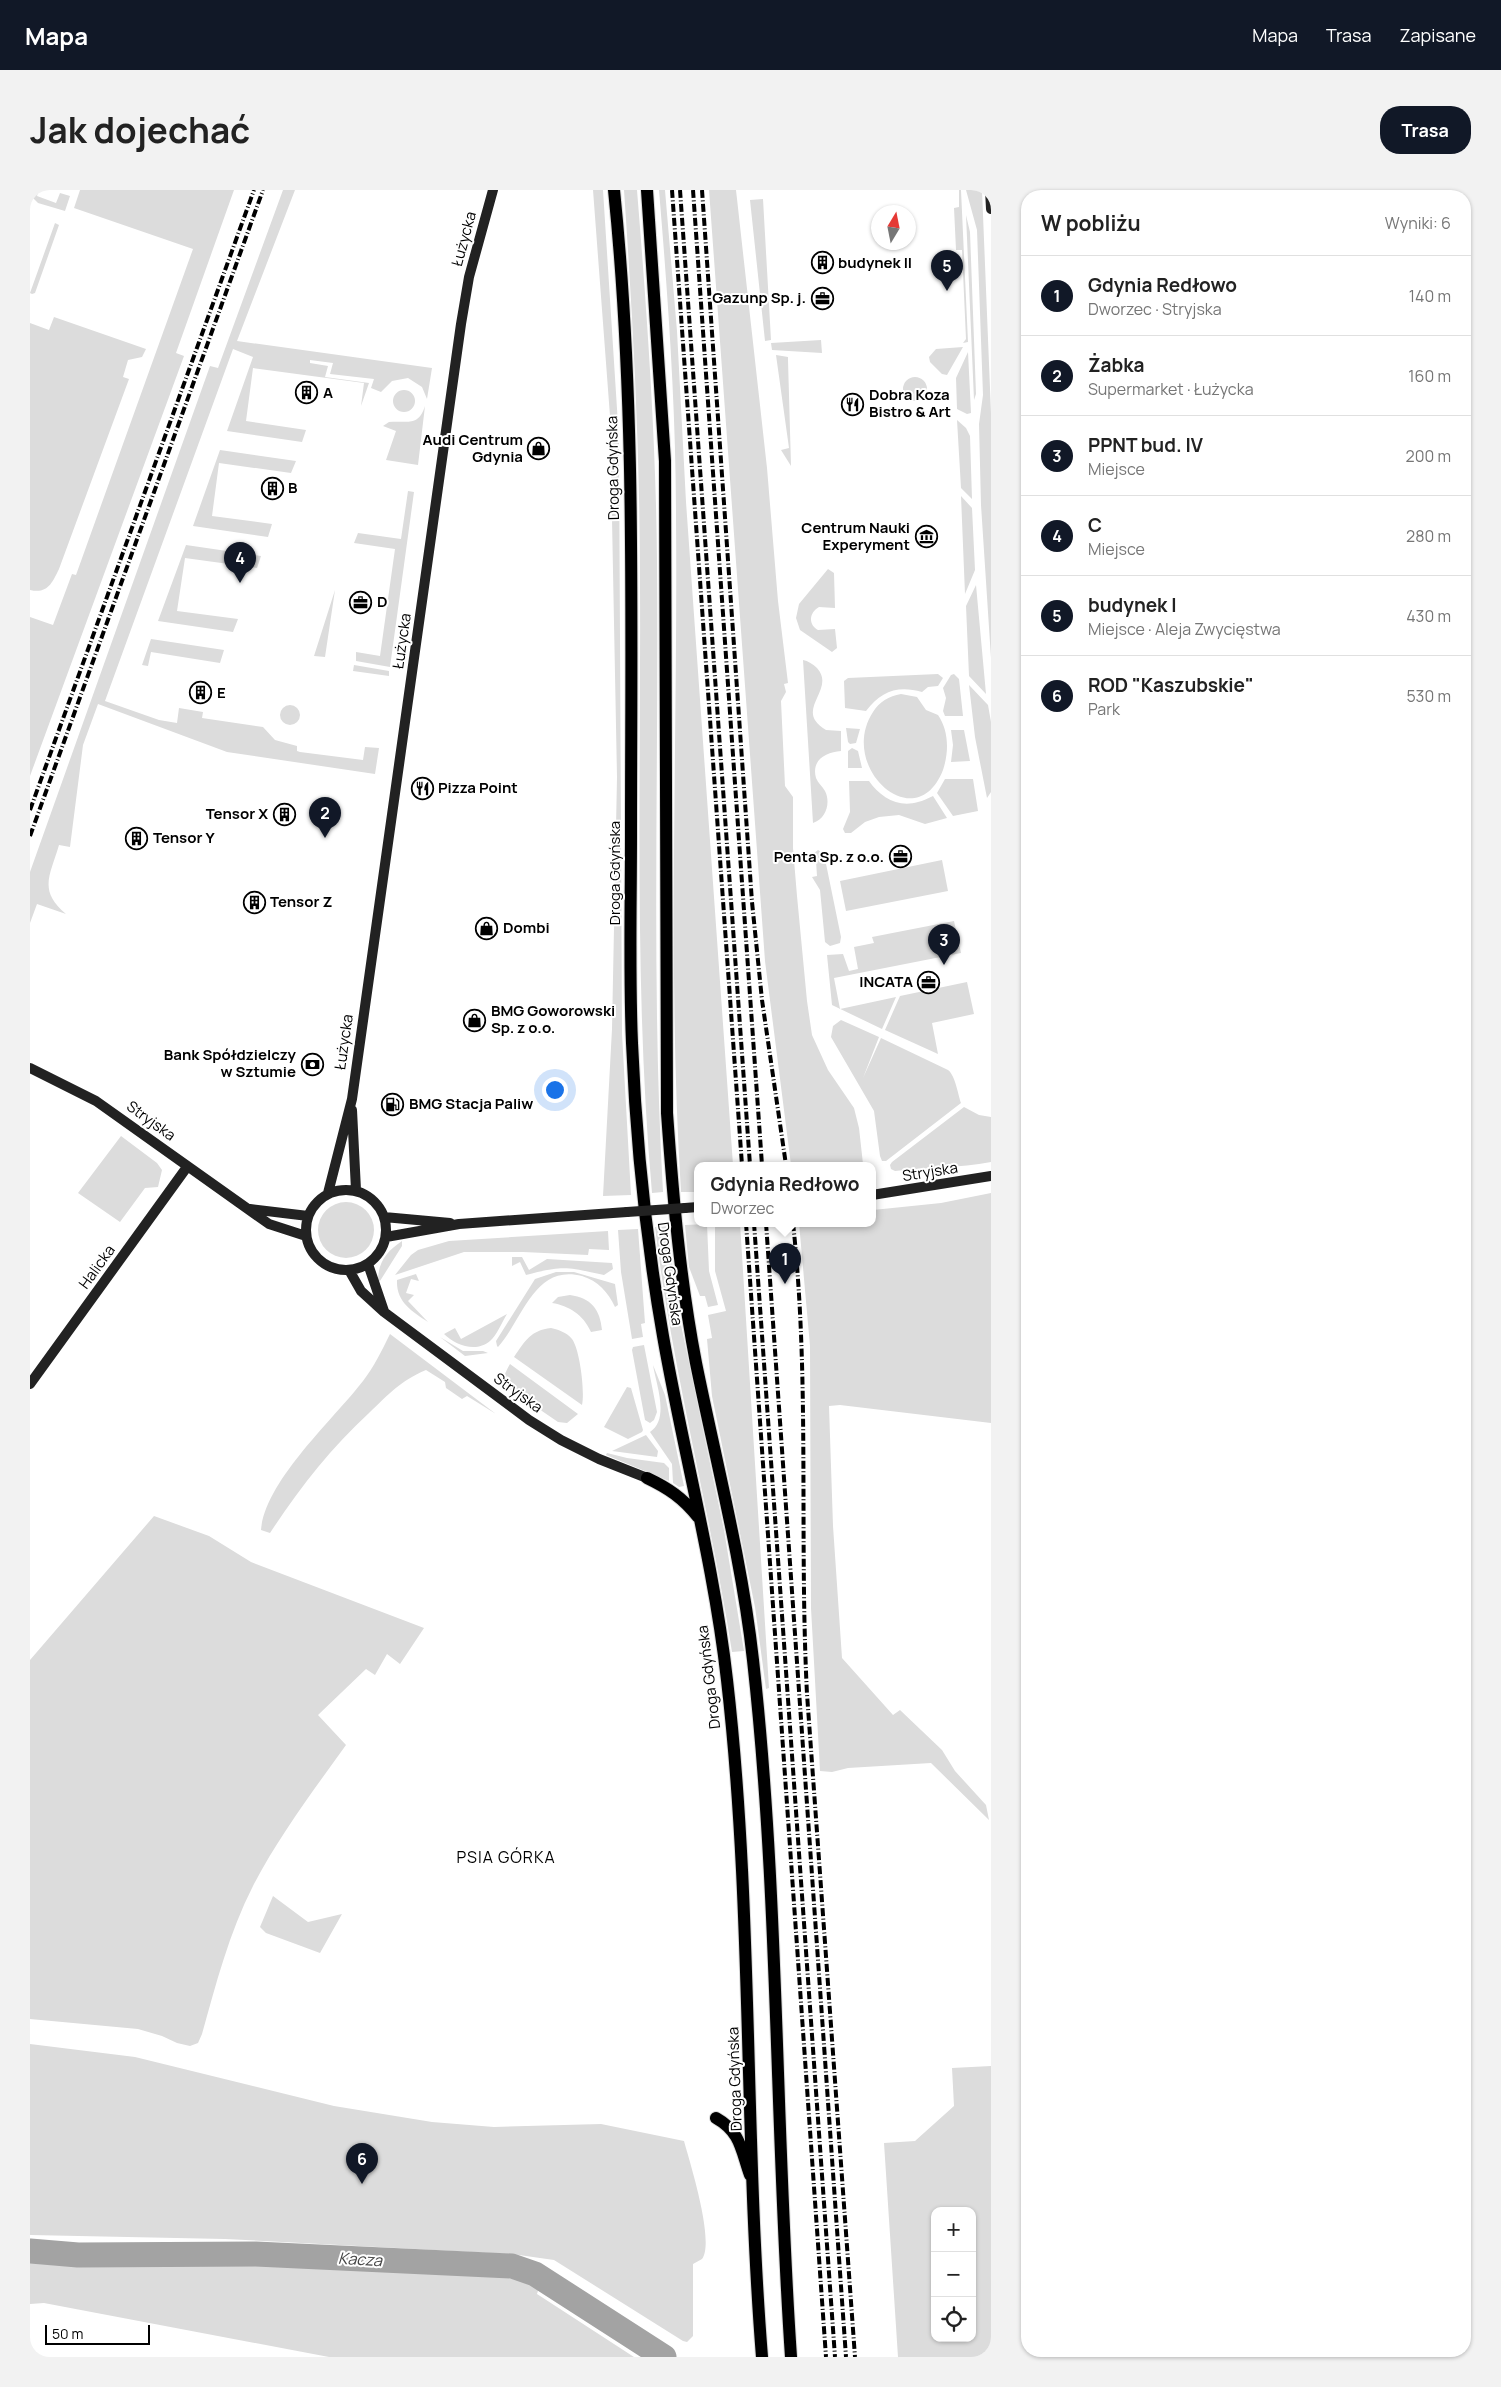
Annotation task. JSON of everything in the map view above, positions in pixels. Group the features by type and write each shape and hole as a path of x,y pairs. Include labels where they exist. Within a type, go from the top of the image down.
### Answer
{"main road":[{"name":"Droga Gdyńska","path":"614,190 628,412 631,535 632,1039 639,1158 650,1254 663,1336 701,1521 721,1633 736,1781 746,1925 754,2188 762,2357"},
{"name":"Droga Gdyńska","path":"647,190 665,462 667,1104 671,1168 680,1268 696,1361 743,1593 760,1723 775,1948 784,2248 792,2357"},
{"path":"647,1478 670,1488 701,1521"},
{"path":"716,2118 729,2125 737,2135 754,2188"}],"street":[{"name":"Łużycka","path":"328,1193 352,1099 461,324 469,278 493,190"},
{"path":"990,190 991,209"},
{"name":"Stryjska","path":"30,1068 96,1101 269,1224 306,1236"},
{"name":"Łużycka","path":"352,1099 356,1190"},
{"name":"Halicka","path":"30,1384 187,1167"},
{"name":"Stryjska","path":"876,1194 991,1176"},
{"path":"342,1189 356,1190 368,1196 378,1205 384,1217 386,1237 382,1248 368,1264 349,1270 334,1268 321,1262 311,1250 306,1236 308,1216 312,1207 328,1193 342,1189"},
{"path":"386,1237 459,1224 694,1208"},
{"name":"Stryjska","path":"249,1209 308,1216"},
{"path":"384,1217 459,1224"},
{"path":"368,1264 384,1312"},
{"name":"Stryjska","path":"349,1270 361,1291 384,1312 529,1420 561,1440 599,1459 647,1478"}],"shaded area":[{"path":"31,190 39,190 37,196 56,203 60,193 70,196 65,211 38,203 30,195"},
{"path":"80,190 234,190 176,353 184,356 30,776 30,617 53,625 72,574 76,575 193,249 74,208"},
{"path":"283,190 295,190 237,341 432,368 427,399 422,387 408,378 392,381 381,392 371,388 374,379 330,374 333,363 310,360 310,363 328,366 325,377 369,383 361,406 364,383 253,368 246,421 306,430 302,442 227,431 253,357 233,349 105,701 159,720 177,723 179,708 203,712 202,718 263,727 275,740 297,746 297,751 300,752 363,760 365,747 379,748 375,774 227,752 98,704 83,745 70,847 59,845 50,874 49,890 57,905 66,914 37,904 30,923 30,872 210,366 218,368"},
{"path":"593,190 603,190 619,440 622,1034 631,1195 603,1196 612,1029 617,777 610,416"},
{"path":"624,190 637,190 655,469 657,641 656,956 659,1113 663,1192 652,1193 646,1117 641,964 639,484"},
{"path":"659,190 665,190 677,331 686,502 733,1162 694,1162 694,1192 681,1192 677,1108 674,939 676,476 671,353"},
{"path":"709,190 736,190 767,468 778,601 788,683 784,684 786,692 781,701 785,786 793,797 793,848 807,1001 812,1035 828,1070 854,1108 859,1128 863,1162 791,1162 765,961"},
{"path":"959,190 961,190 968,342 963,343 966,339 962,250 956,250 954,208 959,207"},
{"path":"966,190 982,190 991,413 991,658 981,505 979,424 983,395 977,230"},
{"path":"763,199 771,340 765,341 750,200"},
{"path":"966,215 970,232 976,394 974,400"},
{"path":"55,223 59,225 35,293 32,294 30,293"},
{"path":"54,317 146,349 142,357 128,360 123,377 129,379 59,569 49,586 36,591 30,590 30,323 49,330"},
{"path":"821,340 822,353 772,350 771,343"},
{"path":"963,347 947,375 942,374 930,362 929,357 936,349"},
{"path":"968,352 971,413 967,414 957,409 956,378"},
{"path":"776,355 788,357 791,466 781,450 789,448"},
{"path":"915,377 924,380 927,389 924,398 915,401 906,398 903,389 906,380"},
{"path":"404,390 412,393 415,401 412,409 404,412 396,409 393,401 396,393"},
{"path":"425,406 418,465 386,460 396,431 383,426 389,422 411,422 419,418"},
{"path":"957,420 966,428 970,436 972,499 961,488"},
{"path":"220,450 296,461 291,473 219,463 212,516 272,524 268,537 193,526"},
{"path":"408,491 414,492 390,667 356,661 356,652 380,656 395,549 354,543 358,533 401,539"},
{"path":"961,496 972,508 975,570 965,594"},
{"path":"186,545 261,556 257,568 185,558 177,611 238,619 233,632 158,621"},
{"path":"828,569 834,573 835,608 819,607 813,612 811,622 818,630 835,629 837,648 832,652 800,630 796,618 799,604"},
{"path":"976,585 986,694 969,676 966,606"},
{"path":"335,590 325,657 314,656"},
{"path":"151,639 224,650 220,663 151,652 148,666 142,665"},
{"path":"803,660 817,668 822,676 820,692 813,707 813,715 817,722 826,730 841,731 841,751 825,755 816,766 816,778 825,791 827,805 821,818 813,823"},
{"path":"354,665 389,671 389,676 353,671"},
{"path":"938,674 943,678 938,686 928,687 922,692 905,689 891,691 884,694 866,711 845,708 844,681 848,678"},
{"path":"954,674 959,679 963,716 945,716 943,711 946,698 943,688 951,675"},
{"path":"969,685 988,705 991,722 991,792 987,798 975,737"},
{"path":"901,694 917,697 926,710 938,715 946,735 947,749 943,770 931,790 916,798 899,796 884,788 872,773 865,754 865,733 873,712 885,700"},
{"path":"290,705 297,708 300,715 297,722 290,725 283,722 280,715 283,708"},
{"path":"846,728 860,729 856,743 850,744 848,742"},
{"path":"951,730 964,730 970,761 951,762 953,745"},
{"path":"852,748 858,751 862,768 848,768 848,751"},
{"path":"945,779 973,779 978,811 953,816 937,793"},
{"path":"849,781 869,781 878,792 890,800 903,804 920,802 933,796 947,818 925,824 899,815 879,817 865,822 851,833 845,833 843,829 850,812"},
{"path":"818,850 824,854 841,937 840,943 830,946 825,942 820,890 812,877 817,876 816,861 811,862 813,854"},
{"path":"942,860 948,891 846,911 840,881"},
{"path":"954,921 961,953 834,978 840,1009 832,1005 827,955 843,954 849,971 858,969 854,947 874,943 872,937"},
{"path":"967,982 974,1014 932,1023 938,1054 885,1030 900,996"},
{"path":"896,997 882,1029 840,1009"},
{"path":"841,1020 879,1037 863,1078 881,1038 948,1070 953,1076 956,1085 961,1103 886,1161 882,1161 880,1156 874,1111 831,1037 833,1026"},
{"path":"964,1107 979,1115 991,1117 991,1162 895,1171 891,1169 890,1165 892,1162"},
{"path":"121,1136 157,1163 162,1170 158,1187 145,1188 120,1222 78,1193"},
{"path":"991,1193 991,1423 840,1405 829,1406 833,1526 842,1658 893,1715 900,1710 942,1750 955,1771 986,1805 989,1820 931,1763 848,1768 832,1772 820,1771 811,1608 810,1346 799,1227 876,1227 876,1210 941,1203"},
{"path":"340,1202 352,1202 366,1210 374,1224 372,1241 366,1250 352,1258 340,1258 330,1253 323,1246 318,1236 318,1224 323,1214 330,1207"},
{"path":"685,1225 707,1227 709,1271 718,1305 708,1307 705,1296 700,1296 689,1267"},
{"path":"667,1226 680,1320 724,1530 744,1651 732,1652 671,1334 655,1227"},
{"path":"715,1227 740,1227 769,1688 766,1689 755,1607 712,1396 707,1339 712,1338 708,1315 726,1311 715,1271"},
{"path":"638,1229 645,1323 641,1324 643,1337 632,1339 621,1272 618,1230"},
{"path":"608,1231 609,1250 589,1249 588,1255 464,1252 395,1275 411,1255 418,1250 449,1241"},
{"path":"402,1241 402,1246 380,1281 378,1281 378,1274 384,1258"},
{"path":"512,1257 522,1257 529,1270 547,1259 612,1263 613,1269 604,1275 582,1270 558,1268 526,1275 520,1262 512,1266"},
{"path":"556,1272 574,1272 615,1284 618,1305 615,1307 602,1288 588,1278 566,1274 552,1278 531,1297 498,1347 496,1341 535,1279"},
{"path":"416,1274 419,1281 411,1279 406,1293 414,1295 408,1301 428,1322 406,1305 397,1288 397,1280"},
{"path":"570,1295 584,1299 597,1310 602,1330 591,1332 584,1320 575,1312 564,1306 552,1303 558,1297"},
{"path":"507,1314 493,1338 478,1347 460,1344 444,1334 455,1328 461,1339"},
{"path":"551,1328 567,1335 575,1344 581,1371 582,1405 514,1357 529,1337 538,1331"},
{"path":"390,1334 496,1414 467,1396 462,1399 446,1388 445,1382 426,1370 417,1374 389,1394 328,1455 270,1533 261,1530 265,1511 287,1472 363,1381"},
{"path":"440,1337 463,1351 483,1351 488,1353 465,1356"},
{"path":"644,1345 657,1412 654,1420 650,1423 645,1420 632,1350 633,1347"},
{"path":"510,1364 578,1414 567,1423 558,1422 507,1387 505,1376"},
{"path":"653,1365 665,1395 684,1486 679,1487 673,1483 672,1464 650,1432 656,1426 661,1410"},
{"path":"627,1387 631,1388 643,1430 628,1439 604,1427"},
{"path":"646,1435 658,1451 657,1457 612,1451"},
{"path":"607,1453 664,1463 669,1468 669,1481 606,1455"},
{"path":"154,1516 209,1536 251,1562 424,1628 400,1664 387,1654 375,1675 366,1669 318,1715 346,1745 285,1832 253,1886 230,1940 202,2034 198,2043 190,2046 138,2029 30,2019 30,1660"},
{"path":"273,1896 308,1922 342,1914 320,1953 266,1933 260,1927"},
{"path":"30,2044 135,2057 334,2106 432,2122 494,2127 601,2124 684,2141 696,2184 706,2236 702,2259 693,2264 693,2336 687,2342 683,2341 554,2260 512,2254 225,2239 30,2235"},
{"path":"991,2066 991,2357 898,2357 884,2143 915,2141 954,2106 952,2068"},
{"path":"223,2258 354,2268 472,2270 523,2275 540,2284 537,2294 634,2357 329,2357 44,2303 30,2304 30,2259"}],"waterway":[{"name":"Kacza","path":"30,2251 78,2255 256,2254 512,2266 535,2274 664,2357"}],"railway":[{"path":"30,810 254,190"},
{"path":"30,836 263,190"},
{"path":"672,190 742,1162"},
{"path":"680,190 750,1162"},
{"path":"693,190 762,1162"},
{"path":"702,190 752,902 762,1000 786,1162"},
{"path":"746,1227 826,2357"},
{"path":"754,1227 835,2357"},
{"path":"766,1227 846,2357"},
{"path":"793,1227 798,1282 803,1399 807,1694 855,2357"}],"place":[{"name":"budynek II","path":"822,263"},
{"name":"budynek I","path":"947,291"},
{"name":"Gazunp Sp. j.","path":"822,298"},
{"name":"A","path":"307,393"},
{"name":"Dobra Koza Bistro & Art","path":"853,404"},
{"name":"Audi Centrum Gdynia","path":"539,449"},
{"name":"B","path":"272,488"},
{"name":"Centrum Nauki Experyment","path":"926,537"},
{"name":"C","path":"240,583"},
{"name":"D","path":"361,602"},
{"name":"E","path":"201,693"},
{"name":"Pizza Point","path":"422,788"},
{"name":"Tensor X","path":"284,814"},
{"name":"Tensor Y","path":"137,838"},
{"name":"Żabka","path":"325,838"},
{"name":"Penta Sp. z o.o.","path":"900,857"},
{"name":"Tensor Z","path":"254,902"},
{"name":"Dombi","path":"487,928"},
{"name":"PPNT bud. IV","path":"944,965"},
{"name":"INCATA","path":"929,982"},
{"name":"BMG Goworowski Sp. z o.o.","path":"475,1020"},
{"name":"Bank Spółdzielczy w Sztumie","path":"312,1064"},
{"name":"BMG Stacja Paliw","path":"393,1104"},
{"name":"Gdynia Redłowo","path":"785,1284"},
{"name":"ROD \"Kaszubskie\"","path":"362,2184"}],"district":[{"name":"PSIA GÓRKA","path":"506,1857"}]}
